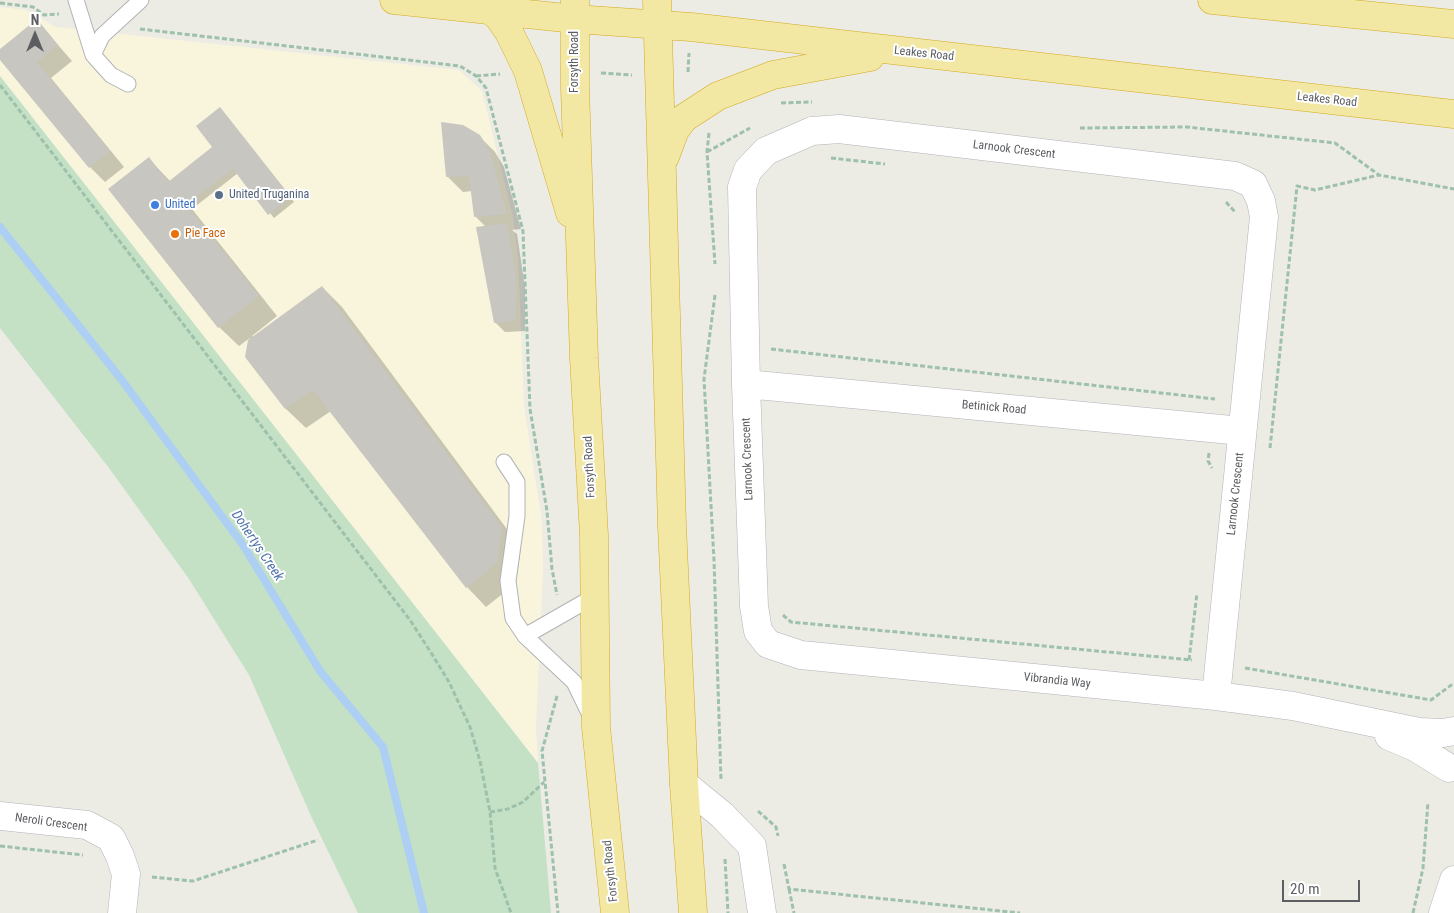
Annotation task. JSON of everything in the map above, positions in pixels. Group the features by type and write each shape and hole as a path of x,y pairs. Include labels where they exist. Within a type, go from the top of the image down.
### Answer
{"highway":[{"name":"Leakes Road","path":"394,0 490,11 575,10 657,12 906,52 1454,114"},
{"path":"1212,0 1454,24"},
{"name":"Forsyth Road","path":"575,10 575,88 584,358 594,536 596,727 615,913"},
{"path":"490,11 497,15 506,27 528,71 581,255"},
{"path":"657,12 672,517 684,784 693,913"},
{"path":"661,171 667,146 684,118 718,96 773,75 838,62 906,52"}],"street":[{"name":"Larnook Crescent","path":"768,644 758,631 754,606 746,384 742,188 748,170 766,151 812,131 840,128 1235,176 1253,184 1261,201 1264,217 1216,696"},
{"name":"Betinick Road","path":"746,384 1242,431"},
{"name":"Vibrandia Way","path":"768,644 801,655 1216,696 1293,706 1419,732 1454,733"},
{"name":"Vibrandia Way","path":"1346,718 1415,747 1451,774"},
{"path":"1451,774 1447,753 1454,733"},
{"path":"684,784 722,815 752,846 762,913"},
{"name":"Neroli Crescent","path":"0,816 87,825 111,838 126,874 122,913"},
{"path":"1444,913 1454,880"}],"lane":[{"path":"93,55 102,36 142,0"},
{"path":"78,6 93,55 112,75 128,84"},
{"path":"504,462 517,482 517,516 508,581 513,618 525,636 574,682 596,727"},
{"path":"525,636 595,596"}],"path":[{"path":"0,3 33,7 44,14 78,6"},
{"path":"117,23 144,31 460,66 476,76"},
{"path":"0,85 410,620 449,682 470,727 480,761 490,812 495,868 510,913"},
{"path":"807,102 816,103"},
{"path":"710,124 707,152 715,268"},
{"path":"1070,128 1188,127 1335,143 1379,174 1454,189"},
{"path":"1295,222 1297,186 1315,190 1379,174"},
{"path":"716,287 704,379 714,560 722,815 728,913"},
{"path":"765,349 1216,399"},
{"path":"1189,660 1431,700 1454,683"},
{"path":"721,777 728,783"},
{"path":"490,812 508,809 523,802 544,782"},
{"path":"1413,913 1423,868 1428,802"},
{"path":"755,808 776,827 780,844"},
{"path":"126,874 193,881 318,840"},
{"path":"0,846 87,856"},
{"path":"784,862 794,913"},
{"path":"789,889 1020,913"}],"shaded area":[{"path":"0,7 26,10 56,27 459,70 482,91 513,217 518,257 524,406 542,522 543,572 536,728 538,763 0,76"}],"green space":[{"path":"0,76 538,763 551,913 358,913 311,816 249,675 189,579 109,468 0,328"}],"building":[{"path":"37,19 58,45 37,62 110,151 89,168 0,60 0,49"},
{"path":"220,107 291,197 268,215 233,169 186,205 259,296 218,328 108,189 149,157 168,182 212,147 196,126"},
{"path":"441,122 463,125 480,135 490,151 507,214 474,217 469,176 446,177"},
{"path":"507,223 516,276 516,321 494,323 476,227"},
{"path":"322,286 502,527 497,563 466,588 313,390 285,409 245,357 248,340"}],"waterway":[{"name":"Dohertys Creek","path":"0,227 121,379 243,545 320,671 383,747 424,913"}],"place":[{"name":"United Truganina","path":"219,195"},
{"name":"United","path":"155,205"},
{"name":"Pie Face","path":"175,234"}]}
